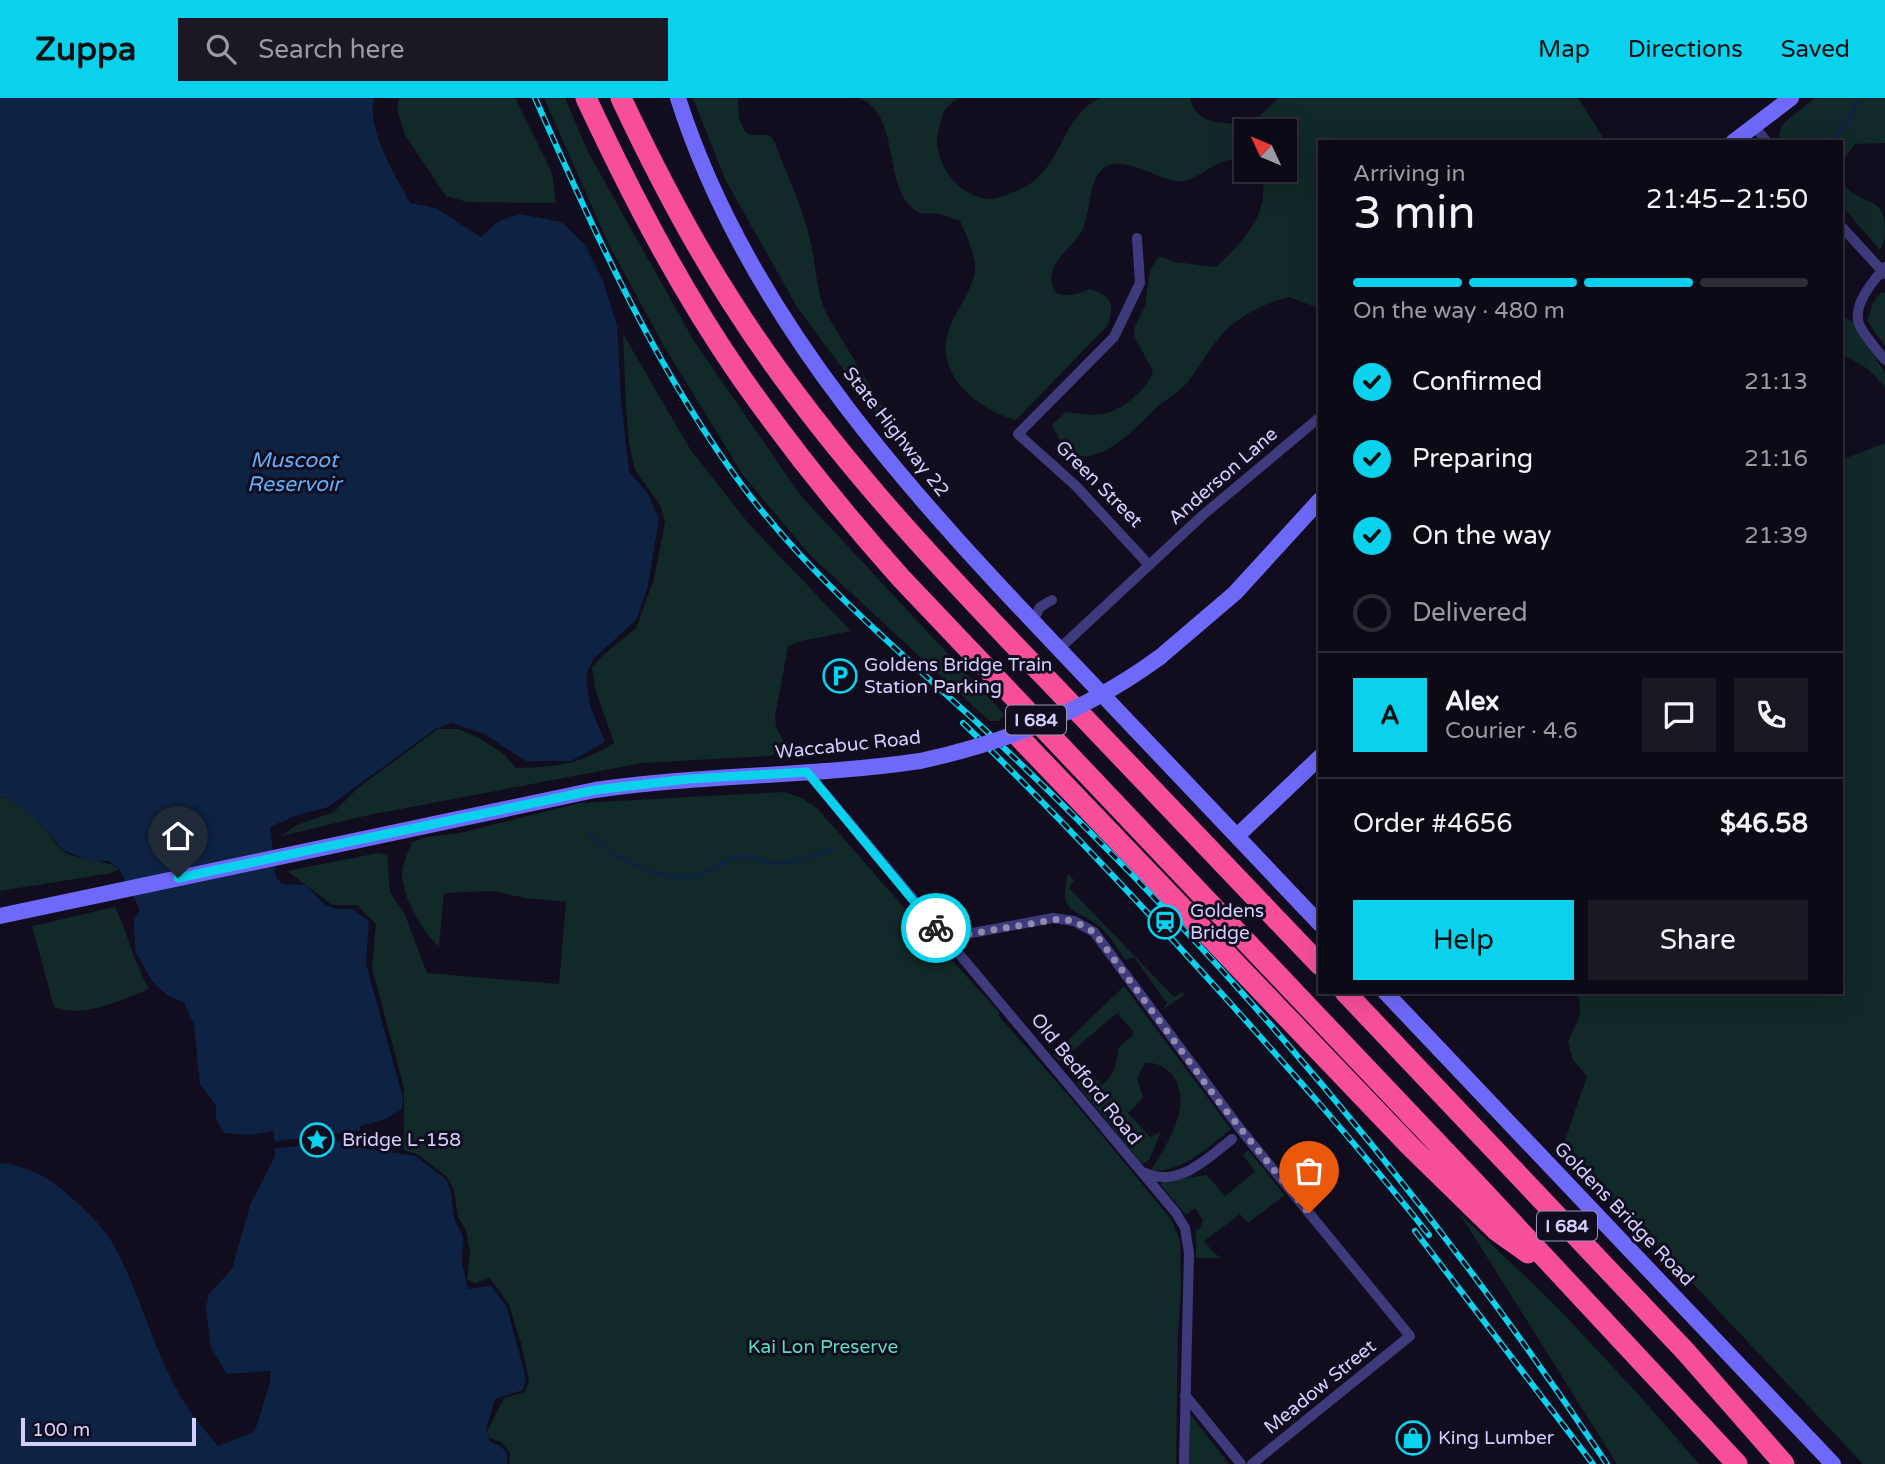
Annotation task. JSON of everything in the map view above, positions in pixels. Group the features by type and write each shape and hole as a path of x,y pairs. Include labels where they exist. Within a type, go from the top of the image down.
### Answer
{"highway":[{"name":"I 684","path":"586,98 639,207 696,308 739,375 816,479 900,577 1737,1464"},
{"name":"I 684","path":"621,98 667,192 732,302 775,365 845,456 970,598 1318,963"},
{"path":"1016,734 1383,1118 1497,1231 1567,1281"},
{"name":"I 684","path":"1347,994 1686,1352 1784,1464"}],"main road":[{"name":"State Highway 22","path":"678,98 700,159 751,263 797,336 853,415 959,543 1237,836"},
{"path":"1736,140 1791,98"},
{"name":"Waccabuc Road","path":"0,916 595,790 689,779 807,772 920,761 953,754 1016,734 1111,691 1160,657 1235,593 1318,502"},
{"path":"1318,759 1237,836 1318,922"},
{"name":"Goldens Bridge Road","path":"1387,994 1833,1464"}],"street":[{"path":"1755,127 1765,140"},
{"path":"1843,228 1884,271 1865,293 1859,313 1859,325 1885,360"},
{"name":"Green Street","path":"1137,238 1140,283 1114,337 1018,434 1076,486 1149,565"},
{"name":"Anderson Lane","path":"1059,649 1231,490 1318,419"},
{"path":"1033,621 1040,607 1052,600"},
{"name":"Old Bedford Road","path":"807,772 1052,1063 1176,1213 1185,1228 1189,1254 1184,1464"},
{"name":"Meadow Street","path":"945,938 1053,919 1074,921 1094,932 1241,1130 1410,1336 1252,1464"},
{"path":"1137,1169 1154,1178 1170,1178 1184,1174 1232,1139"},
{"path":"1185,1395 1241,1464"}],"green space":[{"path":"399,98 515,98 552,173 556,203 467,202 446,196 405,135 397,110"},
{"path":"544,98 565,98 588,152 694,341 801,496 1004,714 999,721 990,721 974,707 809,554 743,475 665,348 608,243"},
{"path":"693,98 738,98 739,119 746,133 769,135 774,141 804,218 826,313 903,441 896,441 797,307 725,179"},
{"path":"858,98 958,98 947,107 942,117 937,142 939,155 948,173 962,188 970,194 990,199 1032,183 1053,159 1076,118 1100,98 1190,98 1195,110 1203,118 1234,123 1234,161 1220,163 1194,177 1177,181 1122,164 1113,164 1100,172 1093,186 1084,226 1054,267 1051,280 1057,294 1081,293 1089,289 1107,297 1111,305 1108,325 1016,420 987,408 973,398 952,374 946,344 950,327 974,274 970,244 960,221 940,214 921,213 910,206 897,180 886,131 871,105"},
{"path":"1278,98 1578,98 1605,140 1318,140 1318,308 1289,297 1247,314 1228,328 1182,388 1159,405 1123,439 1090,456 1074,455 1059,439 1052,425 1066,412 1094,415 1116,410 1145,386 1153,371 1135,338 1134,329 1145,306 1150,270 1159,256 1175,262 1216,267 1234,250 1256,220 1261,208 1261,182 1297,182 1297,119 1255,119"},
{"path":"1815,98 1885,98 1885,143 1855,144 1843,160 1843,140 1783,140 1779,136 1785,122"},
{"path":"1843,183 1855,195 1881,210 1885,231 1880,250 1843,207"},
{"path":"1881,292 1885,293 1885,346 1867,321 1873,303"},
{"path":"1843,317 1853,322 1885,373 1885,387 1868,369 1843,355"},
{"path":"623,334 690,449 749,524 851,631 788,646 775,717 776,727 785,745 781,752 769,756 642,763 369,815 281,836 297,825 334,812 359,787 438,729 458,729 479,738 504,754 516,768 567,763 589,756 614,743 595,688 592,668 636,628 654,579 665,522 660,505 635,470 629,444"},
{"path":"1885,443 1885,1464 1863,1464 1563,1146 1587,1076 1573,1060 1568,1042 1580,1015 1579,994 1843,994 1843,459"},
{"name":"Kai Lon Preserve","path":"784,792 802,798 817,808 1000,1013 998,1015 1171,1219 1180,1241 1181,1289 1176,1464 509,1464 510,1452 501,1442 490,1438 487,1432 504,1398 525,1392 529,1381 521,1343 509,1305 489,1277 475,1284 467,1279 470,1252 466,1230 458,1217 454,1190 447,1177 417,1154 404,1150 404,1088 372,968 376,924 357,905 332,905 287,871 378,853 387,855 390,892 405,915 427,973 559,984 566,902 525,898 493,891 444,893 439,946 420,923 405,892 402,869 412,842 427,837 460,833 579,803"},
{"path":"0,796 30,814 62,850 76,857 106,863 119,869 112,873 0,891"},
{"path":"1068,874 1074,880 1069,888 1174,997 1181,992 1183,996 1162,1010 1167,1003 1134,957 1125,960 1104,931 1067,904 1065,888"},
{"path":"115,907 149,989 102,1007 77,1011 54,1007 32,926"},
{"path":"1124,986 1231,1129 1194,1157 1173,1168 1151,1171 1176,1125 1179,1112 1179,1087 1170,1073 1157,1064 1145,1063 1137,1078 1143,1098 1128,1113 1150,1137 1161,1132 1149,1160 1142,1164 1080,1088 1073,1074 1073,1066 1079,1061 1102,1085 1112,1073 1118,1048 1133,1035 1133,1031 1117,1013 1063,1059 1059,1061 1053,1055"},
{"path":"1248,1150 1285,1195 1248,1223 1240,1214 1204,1241 1222,1258 1196,1258 1196,1230 1200,1228 1203,1220 1195,1208 1186,1215 1160,1184 1164,1181 1207,1175 1225,1196 1255,1172 1243,1155"},
{"path":"1460,1214 1556,1306 1699,1464 1617,1464"},
{"path":"1190,1414 1229,1464 1189,1464"}],"water":[{"name":"Muscoot Reservoir","path":"0,98 374,98 374,124 378,138 410,203 436,208 481,237 499,221 519,214 562,222 585,245 603,281 617,326 629,472 647,492 659,519 647,590 636,620 593,659 586,675 590,706 605,742 571,761 526,761 484,734 452,723 437,728 328,807 295,816 270,827 276,877 282,884 305,885 324,904 337,909 352,909 369,921 366,964 403,1098 402,1109 383,1120 360,1126 361,1148 415,1156 446,1179 451,1192 454,1219 463,1237 462,1263 468,1289 491,1286 507,1307 526,1379 523,1390 495,1399 486,1430 490,1442 499,1445 507,1453 507,1464 0,1464 0,1163 22,1167 49,1180 93,1218 110,1239 172,1381 193,1415 218,1446 255,1431 270,1383 270,1371 227,1374 211,1348 206,1308 209,1294 232,1269 250,1205 275,1156 274,1131 249,1135 224,1133 216,1118 216,1106 200,1084 194,1025 184,1002 168,996 153,982 135,951 134,920 140,910 119,869 109,861 88,860 63,850 40,823 8,798 0,796"}],"pier":[{"name":"Bridge L-158","path":"363,1130 363,1138 272,1149 271,1142"}],"waterway":[{"path":"1832,140 1845,127 1859,98"},
{"path":"590,834 600,844 638,867 667,876 682,877 702,874 741,856 779,863 834,849"}],"railway":[{"path":"535,98 605,251 656,350 714,446 747,492 773,525 830,586 1064,806 1231,980 1364,1135 1428,1215 1490,1297 1607,1464"},
{"path":"963,723 1027,786 1212,983 1350,1139 1429,1235"},
{"path":"1415,1231 1593,1464"}],"way so far":[{"path":"936,928 945,938 1065,919 1094,932 1219,1102 1309,1213"}],"place":[{"name":"Goldens Bridge Train Station Parking","path":"840,676"},
{"name":"Goldens Bridge","path":"1165,922"},
{"name":"Bridge L-158","path":"317,1140"},
{"name":"King Lumber","path":"1413,1438"}],"route":[{"path":"178,878 595,790 689,779 807,772 936,928"}]}
